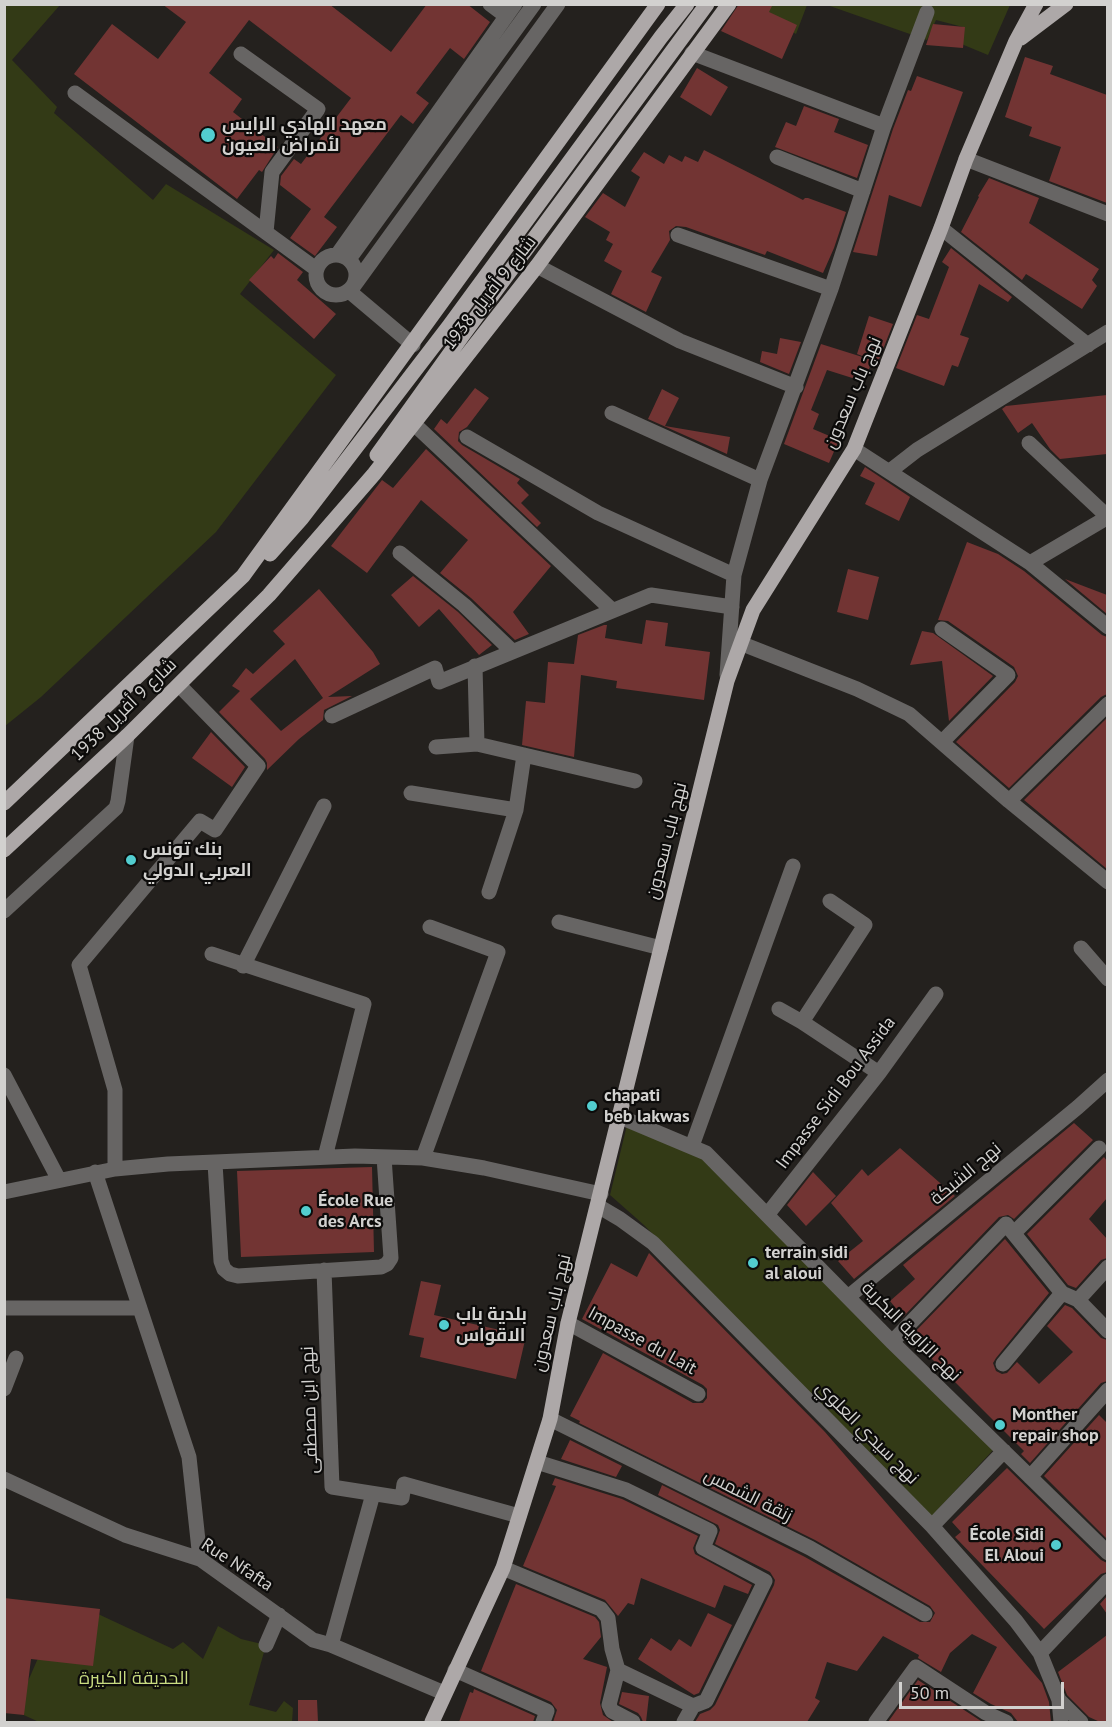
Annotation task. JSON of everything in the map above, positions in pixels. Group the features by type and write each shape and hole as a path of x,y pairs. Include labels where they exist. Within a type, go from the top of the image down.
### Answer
{"main road":[{"name":"شارع 9 أفريل 1938","path":"243,576 413,345 658,4"},
{"name":"شارع 9 أفريل 1938","path":"4,803 273,550 302,518 449,326 687,4"},
{"name":"شارع 9 أفريل 1938","path":"269,595 368,469 463,334 706,4"},
{"name":"شارع 9 أفريل 1938","path":"4,850 127,736 269,595 375,474 537,266 729,4"},
{"name":"نهج باب سعدون","path":"432,1722 503,1568 550,1419 568,1323 726,681 753,610 854,449 966,159 1016,41 1036,4"},
{"path":"1016,41 1066,4"}],"street":[{"path":"343,257 510,10 490,4"},
{"path":"343,257 534,4"},
{"path":"351,289 356,272 343,257 329,256 321,261 315,276 323,292 339,296 351,289 558,4"},
{"path":"726,681 734,575 760,480 831,289 884,126 927,12"},
{"path":"692,53 884,126"},
{"path":"241,54 318,109 272,172 266,232"},
{"path":"75,93 316,269"},
{"path":"777,157 863,192"},
{"path":"966,159 1107,214"},
{"path":"940,228 1088,345"},
{"path":"678,235 831,289"},
{"path":"537,266 680,340 796,387"},
{"path":"351,289 413,345"},
{"path":"890,471 917,450 1107,332"},
{"path":"612,413 760,480"},
{"path":"414,424 612,610"},
{"path":"467,437 598,513 734,575"},
{"path":"1029,443 1107,517 1030,563"},
{"path":"854,449 1030,563 1107,627"},
{"path":"400,553 464,605 512,651"},
{"path":"332,716 435,668 439,682 651,595 732,607"},
{"path":"942,629 1008,675 942,742"},
{"path":"740,644 857,688 909,714 1107,882"},
{"path":"475,666 477,744"},
{"path":"115,1169 115,1090 79,965 200,821 214,830 258,766 179,685"},
{"path":"1009,801 1107,704"},
{"path":"4,910 116,808 127,736"},
{"path":"436,747 477,744 635,781"},
{"path":"489,892 516,810 524,755"},
{"path":"411,793 516,810"},
{"path":"243,966 324,806"},
{"path":"692,1146 793,866"},
{"path":"802,1022 865,925 830,901"},
{"path":"559,922 661,948"},
{"path":"423,1158 498,952 430,927"},
{"path":"1081,948 1107,979"},
{"path":"212,954 364,1004 325,1156"},
{"name":"Impasse Sidi Bou Assida","path":"767,1215 879,1073 936,994"},
{"path":"779,1009 879,1073"},
{"path":"4,1075 59,1180"},
{"name":"نهج الشبكة","path":"848,1297 1078,1107 1107,1080"},
{"name":"نهج الزاوية البكرية","path":"618,1116 706,1153 892,1342 1107,1554"},
{"path":"1014,1233 1099,1148"},
{"name":"نهج سيدي العلوي","path":"4,1192 115,1169 325,1156 423,1158 484,1168 599,1200 653,1243 932,1526 1016,1621 1040,1653 1059,1700 1061,1722"},
{"path":"215,1163 221,1261 224,1269 238,1276 381,1267 387,1264 391,1258 384,1157"},
{"path":"95,1172 189,1457 200,1559"},
{"path":"892,1342 1006,1224 1062,1293 1078,1300 1107,1331"},
{"path":"1078,1300 1107,1267"},
{"name":"نهج ابن مصطفى","path":"324,1270 332,1487 402,1498 404,1484 519,1516"},
{"path":"1003,1364 1062,1293"},
{"path":"4,1308 13,1310 140,1308"},
{"name":"Impasse du Lait","path":"568,1323 698,1394"},
{"path":"4,1389 16,1358"},
{"path":"1030,1477 1107,1390"},
{"name":"زنقة الشمس","path":"550,1419 810,1548 925,1614"},
{"path":"932,1526 1004,1451"},
{"path":"537,1462 626,1490 710,1531 703,1548 765,1581 706,1701 693,1706 684,1722"},
{"name":"Rue Nfafta","path":"4,1479 125,1535 200,1559 313,1640 331,1645 444,1693"},
{"path":"331,1645 373,1494"},
{"path":"503,1568 606,1613 618,1670 609,1705 612,1711 633,1722"},
{"path":"1040,1653 1107,1581"},
{"path":"266,1645 279,1615"},
{"path":"876,1722 916,1667 986,1713 1006,1722"},
{"path":"455,1670 547,1711 543,1722"},
{"path":"618,1670 693,1706"},
{"path":"1059,1700 1081,1722"}],"green space":[{"path":"5,5 60,5 12,60 57,107 54,113 153,200 166,184 274,250 240,294 336,375 216,532 41,697 5,726"},
{"path":"753,5 807,5 796,34 750,8"},
{"path":"827,5 1010,5 988,55 959,43 963,27 936,20 927,40"},
{"path":"628,1121 699,1155 994,1449 929,1519 644,1225 610,1195"},
{"name":"الحديقة الكبيرة","path":"98,1614 173,1649 183,1642 203,1659 218,1626 241,1639 266,1645 249,1705 276,1712 284,1701 293,1708 292,1722 39,1722 15,1711 42,1649"}],"building":[{"name":"معهد الهادي الرايس لأمراض العيون","path":"162,4 329,4 391,52 427,4 467,4 490,22 464,59 450,48 416,93 429,103 413,124 401,115 324,217 337,227 315,256 290,238 311,209 280,185 281,176 294,159 301,164 351,98 249,20 209,73 242,99 233,112 278,147 262,172 259,170 237,199 74,74 112,24 158,59 186,22"},
{"path":"739,4 773,4 769,12 797,25 782,59 721,31"},
{"path":"933,24 965,27 963,48 926,45"},
{"path":"1025,57 1053,66 1050,74 1107,95 1107,203 1049,181 1061,147 1029,136 1032,127 1005,117"},
{"path":"697,68 728,87 711,116 680,97"},
{"path":"917,76 963,92 921,207 889,195 877,256 853,252 893,129 908,90 911,91"},
{"path":"804,106 839,119 834,132 868,145 857,178 775,147 786,122 796,126"},
{"path":"704,150 803,200 808,198 846,212 834,248 823,273 767,251 765,255 686,227 676,226 669,231 670,240 651,272 662,277 646,312 611,294 622,271 604,261 613,244 606,240 610,232 585,217 603,193 625,207 640,177 631,171 644,152 664,164 669,155 682,162 685,156 698,162"},
{"path":"989,178 1039,198 1029,223 1099,269 1092,280 1097,286 1082,309 1026,274 1022,280 961,232"},
{"path":"951,248 1012,297 1008,302 979,284 960,335 969,338 958,367 952,365 944,386 896,368 917,315 929,319 949,267 942,262"},
{"path":"278,253 303,272 297,280 336,314 314,339 249,280 271,256 274,259"},
{"path":"869,316 893,324 878,362 857,354"},
{"path":"780,338 801,342 789,374 760,362 762,351 777,354"},
{"path":"821,344 872,360 865,382 827,370 811,410 819,414 813,429 839,440 829,463 784,444"},
{"path":"475,388 489,398 467,427 459,432 458,441 520,479 517,483 529,495 521,503 541,523 537,527 434,429 441,419 447,424"},
{"path":"662,389 679,398 665,426 730,437 727,454 648,419"},
{"path":"1107,395 1107,454 1060,459 1032,423 1018,433 1002,409 1006,406"},
{"path":"426,449 551,566 513,612 529,634 515,640 471,598 440,573 468,540 421,500 367,573 331,546 382,480 393,488"},
{"path":"865,467 910,497 899,521 865,504 875,483 860,476"},
{"path":"967,542 998,554 1024,571 1107,637 1107,694 1101,697 1009,788 956,742 1015,682 1018,676 1014,667 948,621 938,620"},
{"path":"848,569 879,577 868,620 837,612"},
{"path":"413,576 458,612 492,645 479,655 439,609 419,627 391,595"},
{"path":"1065,579 1107,595 1107,614"},
{"path":"319,589 373,652 380,664 328,697 352,696 324,710 323,720 299,739 267,770 265,759 219,712 240,691 232,686 246,668 253,674 285,644 273,631","holes":["295,659 323,698 281,731 250,699"]},
{"path":"646,620 668,623 665,646 710,652 704,700 616,688 617,681 581,675 574,757 522,745 526,701 545,703 548,662 574,664 578,635 604,625 607,625 605,638 642,644"},
{"path":"922,631 933,633 993,676 949,721 942,661 910,665"},
{"path":"1107,718 1107,869 1024,800"},
{"path":"211,732 245,767 232,787 192,758"},
{"path":"1074,1123 1093,1140 1014,1219 1008,1215 999,1217 903,1317 890,1301 915,1279 903,1265"},
{"path":"900,1148 955,1196 854,1279 838,1261 863,1241 831,1203 862,1169 868,1176"},
{"path":"1104,1157 1107,1161 1107,1198 1089,1219 1107,1239 1107,1258 1101,1260 1076,1288 1068,1285 1027,1234"},
{"name":"École Rue des Arcs","path":"372,1167 374,1252 241,1257 237,1171"},
{"path":"813,1172 836,1196 806,1226 787,1205"},
{"path":"1005,1239 1049,1293 996,1358 993,1363 996,1371 1002,1374 1007,1373 1017,1362 1039,1384 1073,1352 1047,1326 1065,1305 1072,1308 1101,1338 1107,1340 1107,1381 1101,1383 1030,1463 1021,1454 1024,1451 910,1337"},
{"path":"649,1253 825,1432 1042,1683 1049,1702 1051,1722 1018,1722 1011,1713 973,1693 997,1647 972,1634 950,1653 941,1672 918,1658 919,1655 883,1636 857,1671 827,1662 815,1698 820,1701 807,1722 695,1722 700,1714 715,1705 775,1580 770,1572 715,1544 720,1530 718,1525 658,1495 662,1485 805,1557 920,1622 930,1622 935,1613 930,1606 815,1540 579,1423 580,1421 570,1416 603,1353 693,1403 703,1403 707,1398 707,1389 703,1385 582,1319 611,1263 637,1277"},
{"name":"بلدية باب الاقواس","path":"421,1281 441,1285 434,1315 526,1336 516,1379 420,1357 424,1338 409,1335"},
{"path":"1099,1415 1107,1423 1107,1539 1044,1476"},
{"path":"570,1440 622,1466 616,1477 561,1459"},
{"name":"École Sidi El Aloui","path":"1007,1468 1101,1560 1107,1563 1107,1572 1101,1574 1044,1629 955,1537 961,1532 952,1522"},
{"path":"555,1478 622,1499 698,1536 693,1548 695,1554 752,1585 748,1594 724,1585 715,1608 641,1578 634,1605 628,1603 618,1616 605,1600 523,1566 556,1486 552,1485"},
{"path":"516,1584 595,1617 599,1622 601,1637 583,1659 607,1667 600,1703 603,1715 613,1722 553,1722 557,1710 551,1702 481,1671"},
{"path":"1107,1596 1107,1614 1100,1604"},
{"path":"4,1598 100,1609 93,1666 31,1659 24,1715 4,1713"},
{"path":"708,1613 732,1625 699,1693 694,1695 638,1659 651,1638 671,1651 679,1639 691,1647"},
{"path":"1107,1635 1107,1722 1100,1722 1089,1717 1067,1695 1058,1672"},
{"path":"918,1680 981,1721 983,1722 888,1722"},
{"path":"474,1689 535,1716 533,1722 459,1722 470,1692 473,1693"},
{"path":"622,1692 649,1696 646,1722 643,1722 638,1713 619,1704"},
{"path":"298,1700 317,1700 318,1722 298,1722"}],"place":[{"name":"معهد الهادي الرايس لأمراض العيون","path":"208,135"},
{"name":"بنك تونس العربي الدولي","path":"131,860"},
{"name":"chapati beb lakwas","path":"592,1106"},
{"name":"École Rue des Arcs","path":"306,1211"},
{"name":"terrain sidi al aloui","path":"753,1263"},
{"name":"بلدية باب الاقواس","path":"444,1325"},
{"name":"Monther repair shop","path":"1000,1425"},
{"name":"École Sidi El Aloui","path":"1056,1545"}]}
